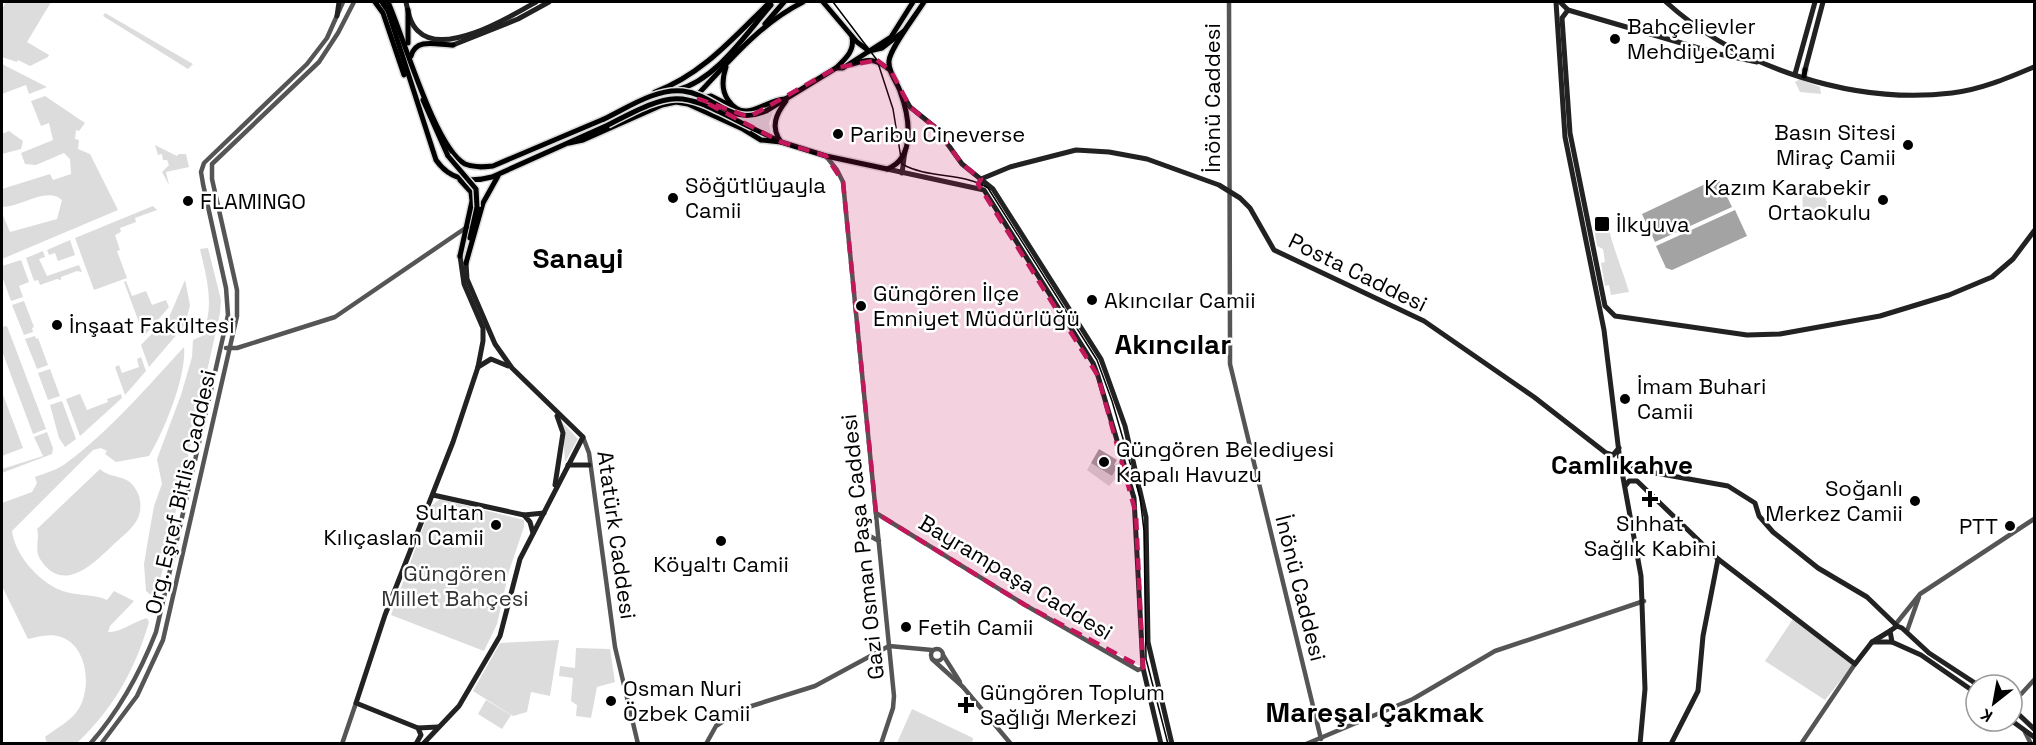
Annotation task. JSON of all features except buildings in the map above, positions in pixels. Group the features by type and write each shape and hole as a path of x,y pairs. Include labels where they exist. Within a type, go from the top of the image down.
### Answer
{"main road":[{"path":"338,16 341,2"},
{"path":"375,2 383,13 404,75 411,85"},
{"path":"382,2 388,11 436,160 443,170 458,179 471,192 472,212 460,256 464,284 483,328 478,368 465,409 385,615 356,703 418,728 440,727"},
{"path":"388,2 408,48 435,132 448,156 476,189 477,207 466,263"},
{"path":"406,2 416,29 425,36 445,41 489,26 536,2"},
{"path":"411,61 414,48 419,44 453,45 518,19 549,2"},
{"path":"418,80 447,145 464,163 473,166 493,166 654,96 690,87 705,76 740,40 772,2"},
{"path":"676,102 671,97 672,93 711,60 772,2"},
{"path":"688,104 784,2"},
{"path":"758,32 795,2"},
{"path":"787,10 803,2"},
{"path":"823,2 869,51 877,51 889,44 912,21"},
{"path":"843,68 891,37 913,2"},
{"path":"924,2 889,58 891,71 901,93 910,107 936,128 962,164 993,189 1034,250 1101,359 1125,426 1146,517 1148,642 1172,744"},
{"path":"1558,2 1568,10 1719,54 1772,65"},
{"path":"1558,2 1565,137 1604,330 1618,448 1644,601 1644,712 1640,744"},
{"path":"1666,2 1716,38 1772,65 1795,74 1805,73 1864,91 1922,95 1974,88 2034,67"},
{"path":"1795,74 1815,2"},
{"path":"1805,73 1823,2"},
{"path":"408,10 408,48"},
{"path":"1568,10 1562,18 1570,133 1605,306 1615,316 1747,335 1780,334 1880,316 1949,295 1992,277 2013,259 2034,231"},
{"path":"675,91 699,95 744,117 766,111 836,68 852,48 853,40 848,30"},
{"path":"1716,38 1721,44 1719,54"},
{"path":"836,68 843,68 866,59 877,60 891,71"},
{"path":"726,66 723,87 726,96 736,109"},
{"path":"584,125 687,78"},
{"path":"901,93 909,129 902,173"},
{"path":"704,111 698,103 706,95 745,112 754,111 778,99 786,99"},
{"path":"458,179 480,180 501,173 660,100 676,97 694,100 781,142 826,156 980,188 987,194 1014,235 1093,363 1098,376 1135,506 1140,669 1161,744"},
{"path":"781,142 774,128 775,120 786,99"},
{"path":"569,143 583,140 662,105 676,102 704,111 761,140 781,142"},
{"path":"887,169 898,163 905,150"},
{"name":"Posta Caddesi","path":"981,179 1010,167 1076,150 1109,152 1147,159 1228,191 1250,208 1274,250 1424,321 1534,397 1606,453 1613,455 1618,448"},
{"path":"466,263 483,203 489,188 501,173"},
{"path":"980,188 981,179"},
{"name":"Atatürk Caddesi","path":"466,263 467,279 495,344 512,368 583,437"},
{"path":"1880,316 1881,308"},
{"path":"1604,330 1615,316"},
{"path":"478,368 491,359 512,368"},
{"path":"552,499 563,433 555,412"},
{"path":"423,744 459,706 500,636 520,559 583,437"},
{"path":"568,465 590,465"},
{"path":"1622,467 1728,486 1755,504 1759,516 1773,532 1818,568 1867,597 1893,628 1909,633 1917,642 1964,675"},
{"path":"1626,485 1629,481 1637,481 1718,559 1855,664 1872,642 1893,628"},
{"path":"433,495 524,515 544,513"},
{"path":"524,515 530,522 533,533"},
{"path":"1671,744 1698,691 1703,636 1718,559"},
{"path":"1892,642 1893,628"},
{"path":"1903,646 1909,643 1909,633"},
{"path":"1872,642 1892,642 1903,646 1921,655 1964,685"},
{"path":"416,744 421,735 418,728"}],"street":[{"name":"Org. Eşref Bitlis Caddesi","path":"101,744 137,696 163,640 237,316 237,291 212,179 212,164 319,62 334,41 354,2"},
{"name":"İnönü Caddesi","path":"1229,2 1228,191 1232,254 1230,364 1321,739"},
{"name":"Org. Eşref Bitlis Caddesi","path":"90,744 120,707 156,632 220,348 228,300 203,184 201,172 204,163 307,64 327,38 338,16"},
{"name":"Gazi Osman Paşa Caddesi","path":"826,156 843,182 889,646 893,708 881,744"},
{"path":"220,348 229,348 335,316 362,301 468,226"},
{"name":"Atatürk Caddesi","path":"583,437 587,443 615,647 638,744"},
{"name":"Bayrampaşa Caddesi","path":"876,513 1025,605 1140,669"},
{"path":"1893,628 1920,594 2034,519"},
{"path":"868,535 879,541"},
{"path":"1909,633 1920,594"},
{"path":"1306,744 1413,699 1495,651 1644,601"},
{"path":"706,744 716,726 742,709 815,686 889,646 916,647 938,661 943,655"},
{"path":"931,655 940,649 963,687"},
{"path":"931,655 963,687 1011,744"},
{"path":"1801,744 1855,664"},
{"path":"2024,692 2034,680"},
{"path":"342,744 356,703"}],"highlighted area":[{"path":"877,60 891,71 910,107 936,128 962,164 981,179 978,184 1098,376 1136,514 1143,668 1025,605 876,513 843,182 826,156 781,142 699,99 749,117 836,68"}],"green space":[{"path":"6,2 51,2 27,42 49,55 48,57 30,66 18,60 17,62 2,57 2,9"},
{"path":"105,13 193,64 188,69 103,16"},
{"path":"2,64 47,87 29,94 26,85 2,94"},
{"path":"1800,79 1820,87 1821,94 1800,92 1795,82"},
{"path":"45,96 85,123 79,131 76,130 75,139 79,140 78,149 90,154 118,210 2,259 2,213 10,232 57,219 62,200 49,195 2,207 2,189 50,174 53,180 71,174 70,159 64,153 36,165 25,164 21,153 53,140 49,123 41,126 31,101"},
{"path":"774,110 769,123 772,136 738,119 758,118"},
{"path":"9,131 23,141 21,149 2,154 2,134"},
{"path":"155,145 177,156 186,154 189,167 166,172 169,185 162,172 169,165 167,160 163,160 162,154 158,155"},
{"path":"1820,186 1830,209 1803,210 1802,191"},
{"path":"153,206 157,210 135,218 136,222 120,228 121,232 115,235 120,250 117,251 127,278 94,290 75,238"},
{"path":"1607,221 1629,292 1611,295 1609,285 1605,286 1601,263 1605,262 1603,249 1597,246 1594,227"},
{"path":"70,240 75,255 58,261 55,253 49,255 47,250"},
{"path":"208,248 221,300 220,313 161,577 157,591 151,595 146,591 144,564 154,506 162,484 157,459 181,395 192,357 193,340 202,336 206,325 209,303 200,249"},
{"path":"43,251 45,257 39,259 47,276 79,265 82,272 77,271 61,277 61,280 57,279 40,285 38,280 34,281 26,258"},
{"path":"21,260 29,282 19,286 23,297 11,301 2,276 2,266"},
{"path":"185,280 190,305 185,325 149,367 141,345 170,315"},
{"path":"126,281 132,296 146,291 152,305 166,300 169,307 144,336 124,282"},
{"path":"24,301 34,327 33,332 24,335 12,305"},
{"path":"7,326 46,429 33,434 2,351 2,327"},
{"path":"35,336 36,339 38,338 48,365 37,369 25,339"},
{"path":"184,347 182,372 173,403 149,456 116,462 105,454 107,451 101,448 93,450 12,531 14,541 24,559 47,583 66,592 107,600 114,591 134,601 110,626 108,632 118,631 147,618 149,622 130,672 112,702 90,730 77,743 47,743 45,737 78,710 85,691 85,669 77,649 61,637 48,635 28,639 2,586 2,503 32,492 37,483 35,477 62,466 97,438"},
{"path":"141,357 146,371 125,395 115,367 119,365 122,373 139,367 137,359"},
{"path":"50,369 60,396 48,400 38,373"},
{"path":"2,392 23,448 2,456"},
{"path":"80,394 87,410 121,394 122,398 80,436 66,399"},
{"path":"62,401 76,439 65,447 59,438 50,405"},
{"path":"562,422 578,439 565,462"},
{"path":"47,432 53,448 52,454 2,473 2,469 43,456 34,437"},
{"path":"1122,461 1129,486 1116,478 1109,486 1087,470 1091,463 1112,476 1114,465"},
{"path":"100,469 126,480 135,488 140,501 138,518 127,533 87,567 78,573 58,575 49,570 40,559 37,551 37,529"},
{"name":"Güngören Millet Bahçesi","path":"440,499 524,520 497,624 484,651 391,615 431,506"},
{"path":"1793,619 1853,665 1825,700 1765,661"},
{"name":"Güngören Millet Bahçesi","path":"559,640 550,696 531,692 527,712 513,716 473,691 500,643"},
{"path":"576,648 610,649 615,682 597,687 591,718 576,716 577,705 571,701 573,678 559,676 560,666 575,668"},
{"path":"486,700 511,715 502,729 478,714"},
{"path":"912,709 973,738 972,743 897,743"}],"shaded area":[{"path":"1718,178 1732,207 1655,242 1642,214"},
{"path":"1735,210 1747,236 1672,270 1666,268 1656,246"},
{"name":"Güngören Belediyesi Kapalı Havuzu","path":"1099,449 1117,460 1114,465 1117,467 1112,476 1091,463"}],"tram line":[{"path":"833,2 877,60 893,109 902,164 923,172 968,180 988,188 1097,360 1112,401 1140,497 1144,531 1146,659 1168,744"}],"place":[{"name":"Bahçelievler Mehdiye Cami","path":"1615,39"},
{"name":"Paribu Cineverse","path":"838,134"},
{"name":"Basın Sitesi Miraç Camii","path":"1908,145"},
{"name":"Söğütlüyayla Camii","path":"673,198"},
{"name":"Kazım Karabekir Ortaokulu","path":"1883,200"},
{"name":"FLAMINGO","path":"188,201"},
{"name":"İlkyuva","path":"1602,224"},
{"name":"Akıncılar Camii","path":"1092,300"},
{"name":"Güngören İlçe Emniyet Müdürlüğü","path":"861,306"},
{"name":"İnşaat Fakültesi","path":"57,325"},
{"name":"İmam Buhari Camii","path":"1625,399"},
{"name":"Güngören Belediyesi Kapalı Havuzu","path":"1104,462"},
{"name":"Sıhhat Sağlık Kabini","path":"1650,499"},
{"name":"Soğanlı Merkez Camii","path":"1915,501"},
{"name":"Sultan Kılıçaslan Camii","path":"496,525"},
{"name":"PTT","path":"2010,526"},
{"name":"Köyaltı Camii","path":"721,541"},
{"name":"Fetih Camii","path":"906,627"},
{"name":"Osman Nuri Özbek Camii","path":"611,701"},
{"name":"Güngören Toplum Sağlığı Merkezi","path":"966,705"}],"district":[{"name":"Sanayi","path":"578,258"},
{"name":"Akıncılar","path":"1173,344"},
{"name":"Camlıkahve","path":"1622,465"},
{"name":"Mareşal Çakmak","path":"1375,712"}]}
